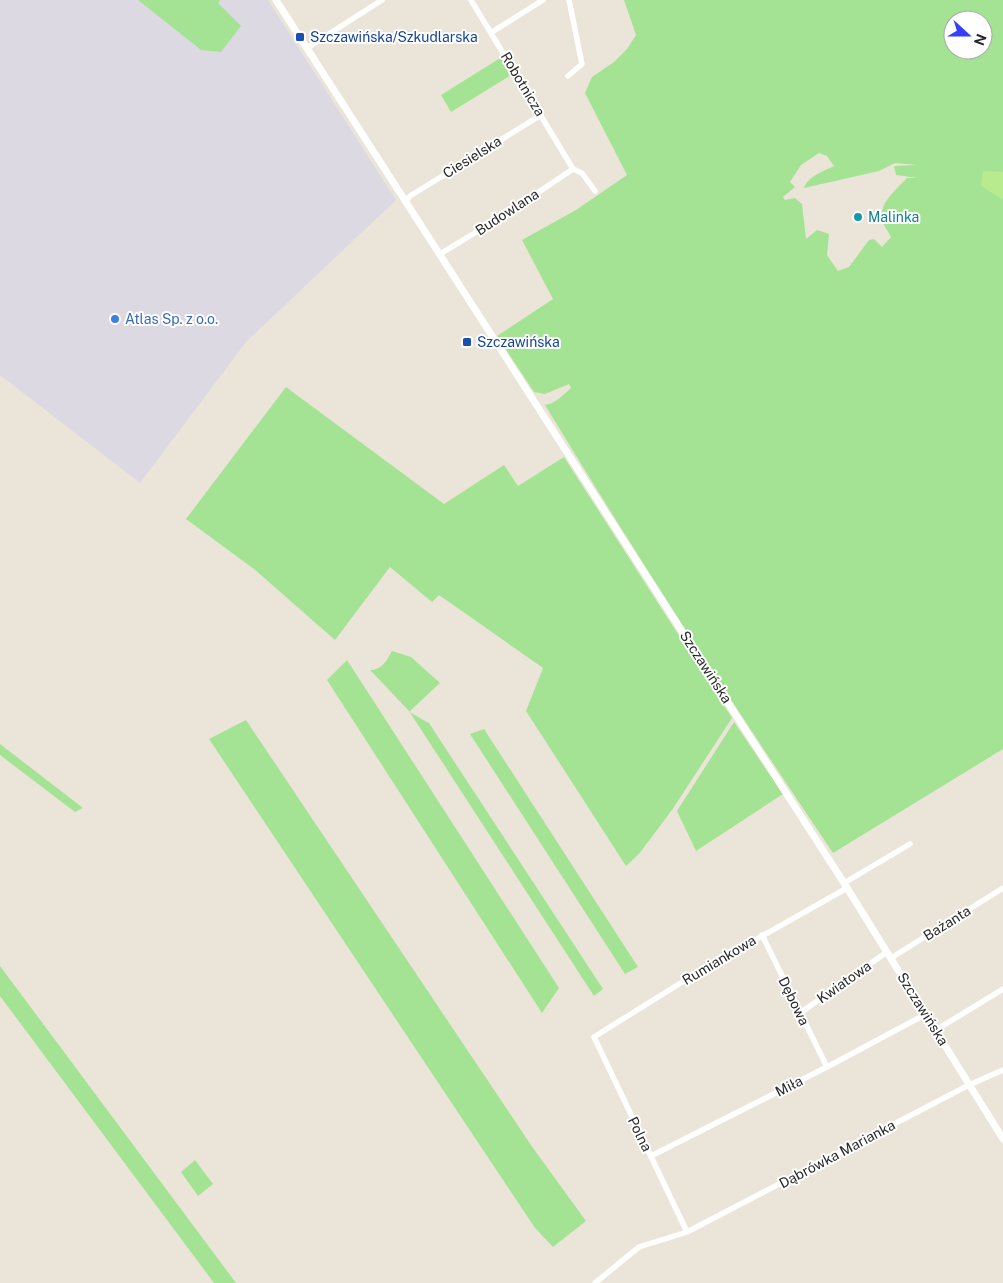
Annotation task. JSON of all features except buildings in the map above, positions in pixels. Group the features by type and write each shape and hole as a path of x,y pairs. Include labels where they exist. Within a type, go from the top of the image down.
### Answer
{"street":[{"name":"Szczawińska","path":"276,0 846,886 970,1085"},
{"path":"307,48 382,0"},
{"name":"Robotnicza","path":"471,0 574,169 582,173 594,191"},
{"path":"492,32 543,0"},
{"path":"568,76 582,64 569,0"},
{"name":"Ciesielska","path":"406,201 410,196 541,115"},
{"name":"Budowlana","path":"440,254 574,169"},
{"name":"Rumiankowa","path":"594,1037 695,974 846,886 910,844"},
{"name":"Bażanta","path":"891,958 1003,888"},
{"name":"Dębowa","path":"762,935 827,1067"},
{"name":"Kwiatowa","path":"800,1012 887,952"},
{"path":"936,1030 1003,989"},
{"name":"Miła","path":"651,1156 827,1067 926,1014"},
{"name":"Polna","path":"594,1037 686,1232"},
{"name":"Dąbrówka Marianka","path":"595,1283 634,1250 644,1244 686,1232 970,1085 1003,1070"},
{"path":"970,1085 1003,1139"}],"shaded area":[{"path":"0,0 268,0 396,200 246,342 140,483 0,375"}],"green space":[{"path":"138,0 219,0 218,3 241,26 221,52 201,50"},
{"path":"624,0 1003,0 1003,749 833,853 686,631 545,405 552,403 562,396 571,388 569,384 545,394 534,392 497,336 553,299 522,240 576,210 627,175 585,93 592,77 614,62 627,49 636,35","holes":["819,153 827,156 834,166 813,177 804,188 879,171 895,163 917,165 894,166 896,175 917,178 907,178 885,203 882,215 883,222 891,237 882,247 874,239 869,240 849,267 838,271 827,255 829,234 817,230 806,239 802,204 795,198 785,200 783,197 795,187 790,182 801,165"]},
{"path":"502,57 513,74 451,112 441,95"},
{"path":"983,171 1003,172 1003,200 981,186"},
{"path":"286,387 444,504 504,465 518,486 564,457 732,718 672,810 639,854 626,866 526,711 543,668 439,595 432,602 390,567 335,640 254,569 186,519"},
{"path":"392,651 411,657 440,683 409,712 370,670 381,666"},
{"path":"347,660 559,988 542,1013 327,680"},
{"path":"410,713 429,723 603,989 594,996"},
{"path":"246,720 533,1148 586,1221 553,1247 535,1228 209,739"},
{"path":"734,722 783,794 696,851 677,811"},
{"path":"484,729 638,967 625,974 470,734"},
{"path":"0,744 83,808 75,812 0,755"},
{"path":"0,966 236,1283 214,1283 0,996"},
{"path":"195,1160 213,1184 198,1196 181,1172"}],"place":[{"name":"Szczawińska/Szkudlarska","path":"300,37"},
{"name":"Malinka","path":"858,217"},
{"name":"Atlas Sp. z o.o.","path":"115,319"},
{"name":"Szczawińska","path":"467,342"}]}
